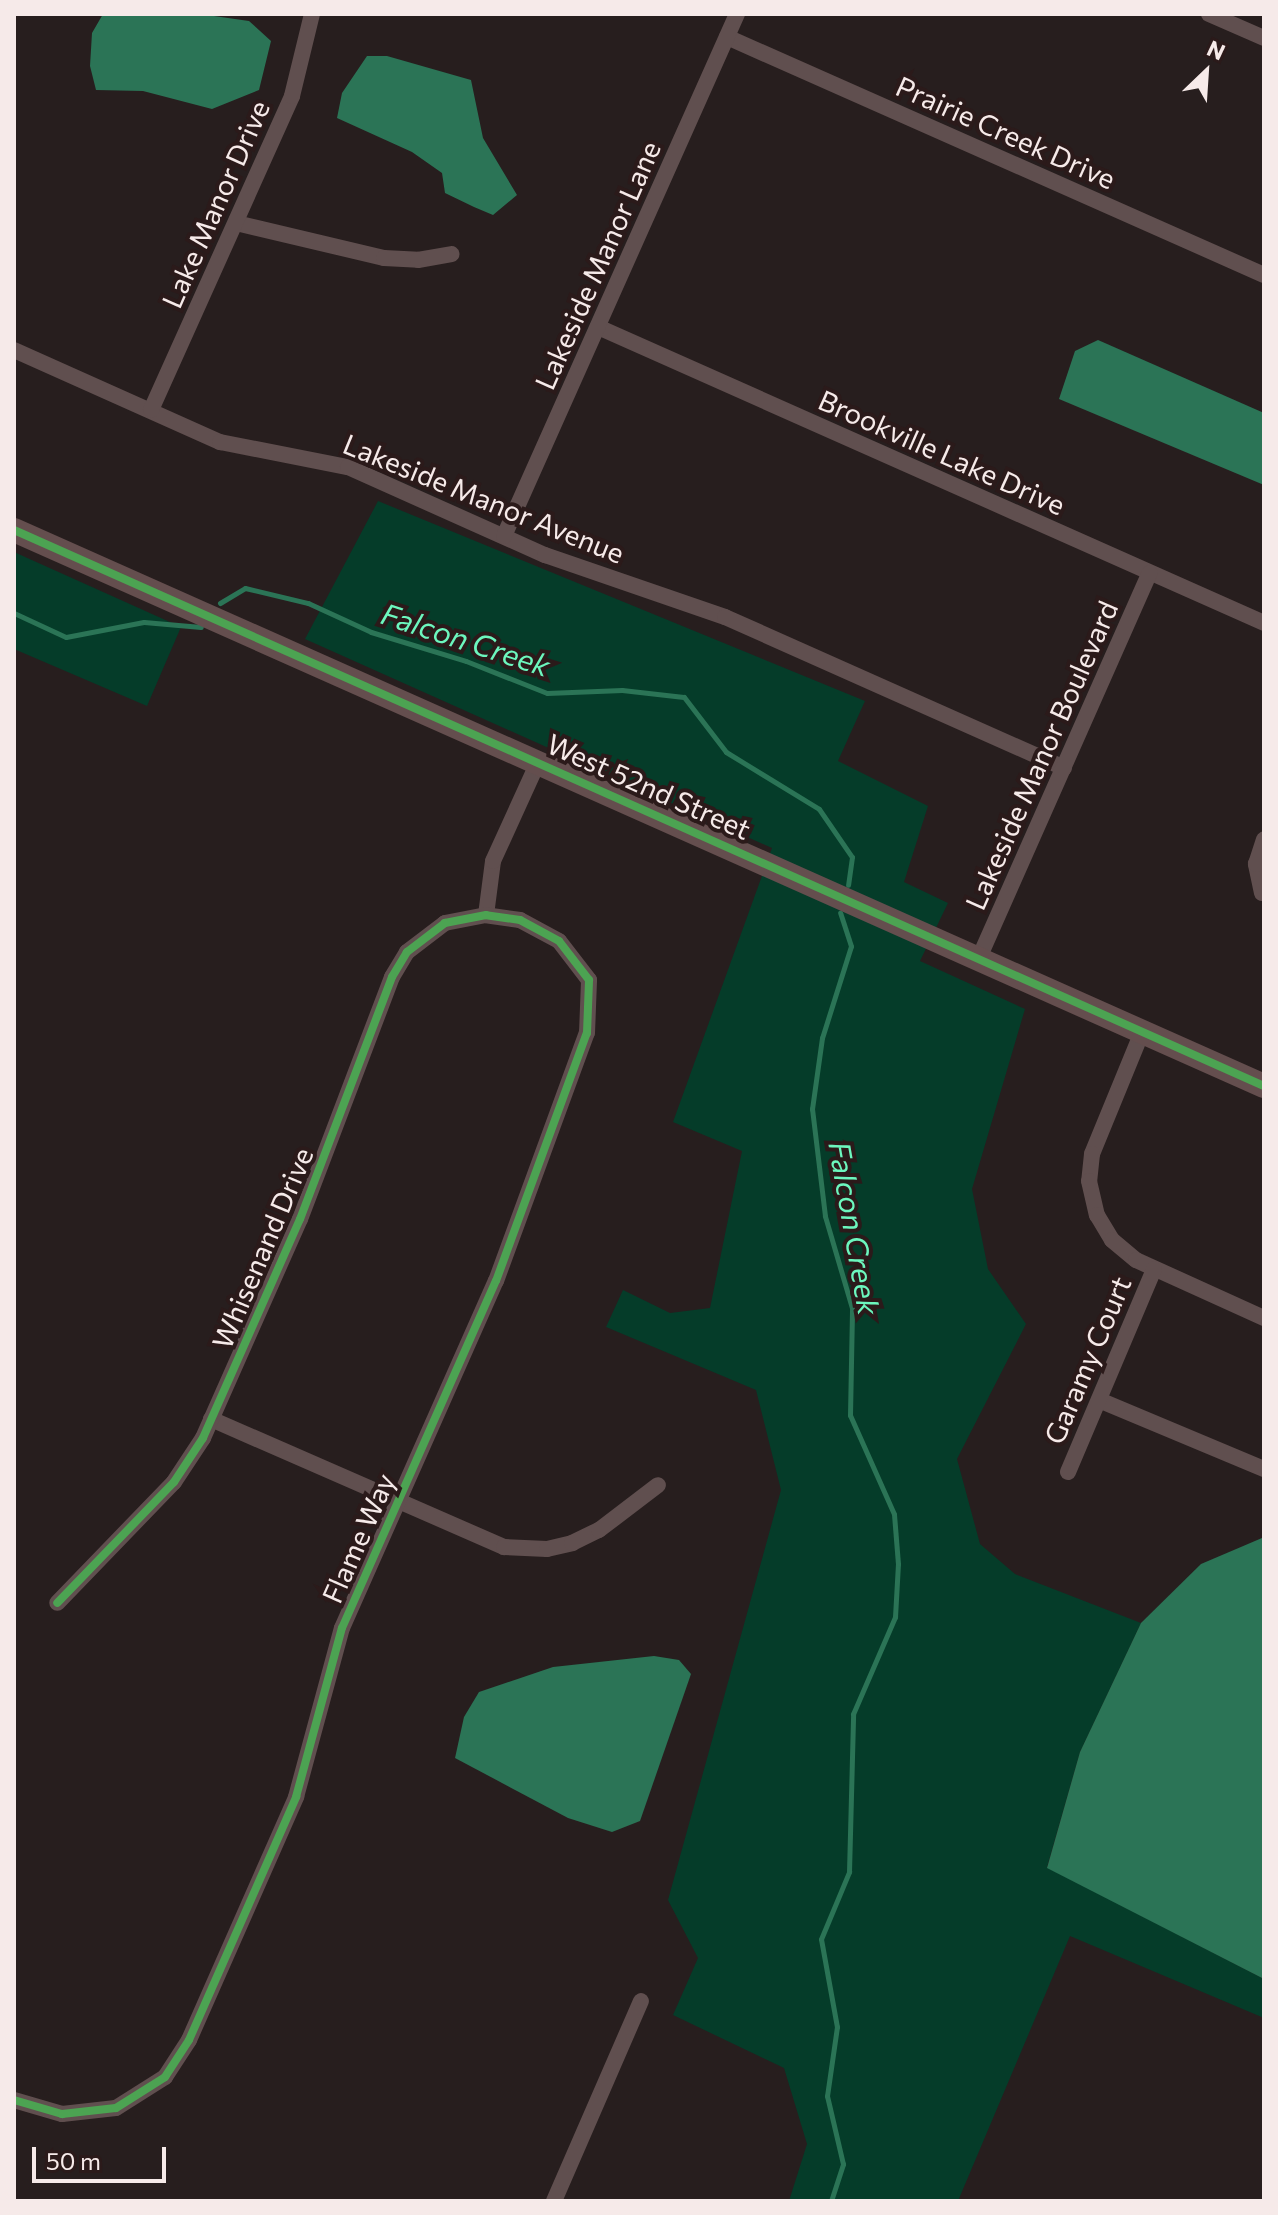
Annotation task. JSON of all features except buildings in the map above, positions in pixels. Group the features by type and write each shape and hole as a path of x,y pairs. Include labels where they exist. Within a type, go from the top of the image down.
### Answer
{"street":[{"name":"Lake Manor Drive","path":"151,410 292,96 312,14"},
{"name":"Lakeside Manor Lane","path":"504,536 737,14"},
{"path":"1209,14 1264,38"},
{"name":"Prairie Creek Drive","path":"727,37 1264,275"},
{"path":"236,223 384,258 418,260 451,254"},
{"name":"Brookville Lake Drive","path":"598,327 1264,623"},
{"name":"Lakeside Manor Avenue","path":"14,350 220,442 348,467 504,536 725,617 1064,768"},
{"name":"West 52nd Street","path":"14,530 539,760 1264,1086"},
{"name":"Lakeside Manor Boulevard","path":"979,958 1150,573"},
{"path":"486,915 490,870 539,760"},
{"path":"1262,893 1256,864 1264,839"},
{"name":"Whisenand Drive","path":"57,1603 174,1482 211,1419 315,1183 398,966 413,945 440,925 486,915"},
{"name":"Flame Way","path":"14,2100 62,2114 108,2111 146,2093 181,2056 296,1797 336,1645 496,1281 591,1015 588,974 567,947 520,920 486,915"},
{"path":"1142,1032 1096,1142 1089,1181 1108,1235 1154,1269 1264,1318"},
{"name":"Garamy Court","path":"1068,1472 1154,1269"},
{"path":"1099,1400 1264,1469"},
{"path":"211,1419 488,1542 547,1549 599,1530 658,1485"},
{"path":"554,2201 641,2001"}],"shaded area":[{"path":"103,14 200,14 249,21 271,41 259,90 212,109 143,91 96,90 90,66 92,33"},
{"path":"367,56 387,56 471,80 483,138 517,195 493,215 474,207 445,193 442,173 412,152 337,118 342,93"},
{"path":"1098,340 1264,413 1264,485 1059,399 1075,351"},
{"path":"378,501 865,701 838,761 928,806 904,882 948,903 920,961 1025,1009 972,1189 988,1269 1026,1324 957,1459 980,1544 1015,1574 1141,1623 1080,1752 1047,1867 1264,1979 1264,2018 1070,1936 958,2201 789,2201 807,2144 784,2068 673,2015 698,1958 668,1900 781,1490 756,1390 606,1327 623,1290 670,1313 710,1308 742,1151 673,1122 772,848 305,639"},
{"path":"14,552 181,627 147,706 14,649"},
{"path":"1262,1538 1264,1979 1047,1868 1080,1752 1141,1623 1201,1564"},
{"path":"654,1656 679,1660 691,1674 640,1821 612,1832 568,1818 455,1758 464,1717 479,1692 553,1667"}],"waterway":[{"name":"Falcon Creek","path":"220,603 245,588 308,603 371,632 466,661 547,693 622,690 684,697 726,752 819,809 852,857 848,885"},
{"name":"Falcon Creek","path":"14,613 66,637 144,622 201,627"},
{"name":"Falcon Creek","path":"831,2201 843,2164 827,2096 837,2027 821,1939 849,1872 853,1714 895,1617 898,1564 894,1514 850,1415 852,1308 825,1216 812,1109 822,1038 851,946 840,913"}],"cycle path":[{"path":"14,530 1264,1086"},
{"path":"14,2100 62,2114 116,2108 165,2077 189,2040 296,1797 342,1628 496,1281 587,1033 589,980 559,941 520,920 486,915 445,923 407,952 392,977 300,1219 203,1438 174,1482 57,1603"}]}
